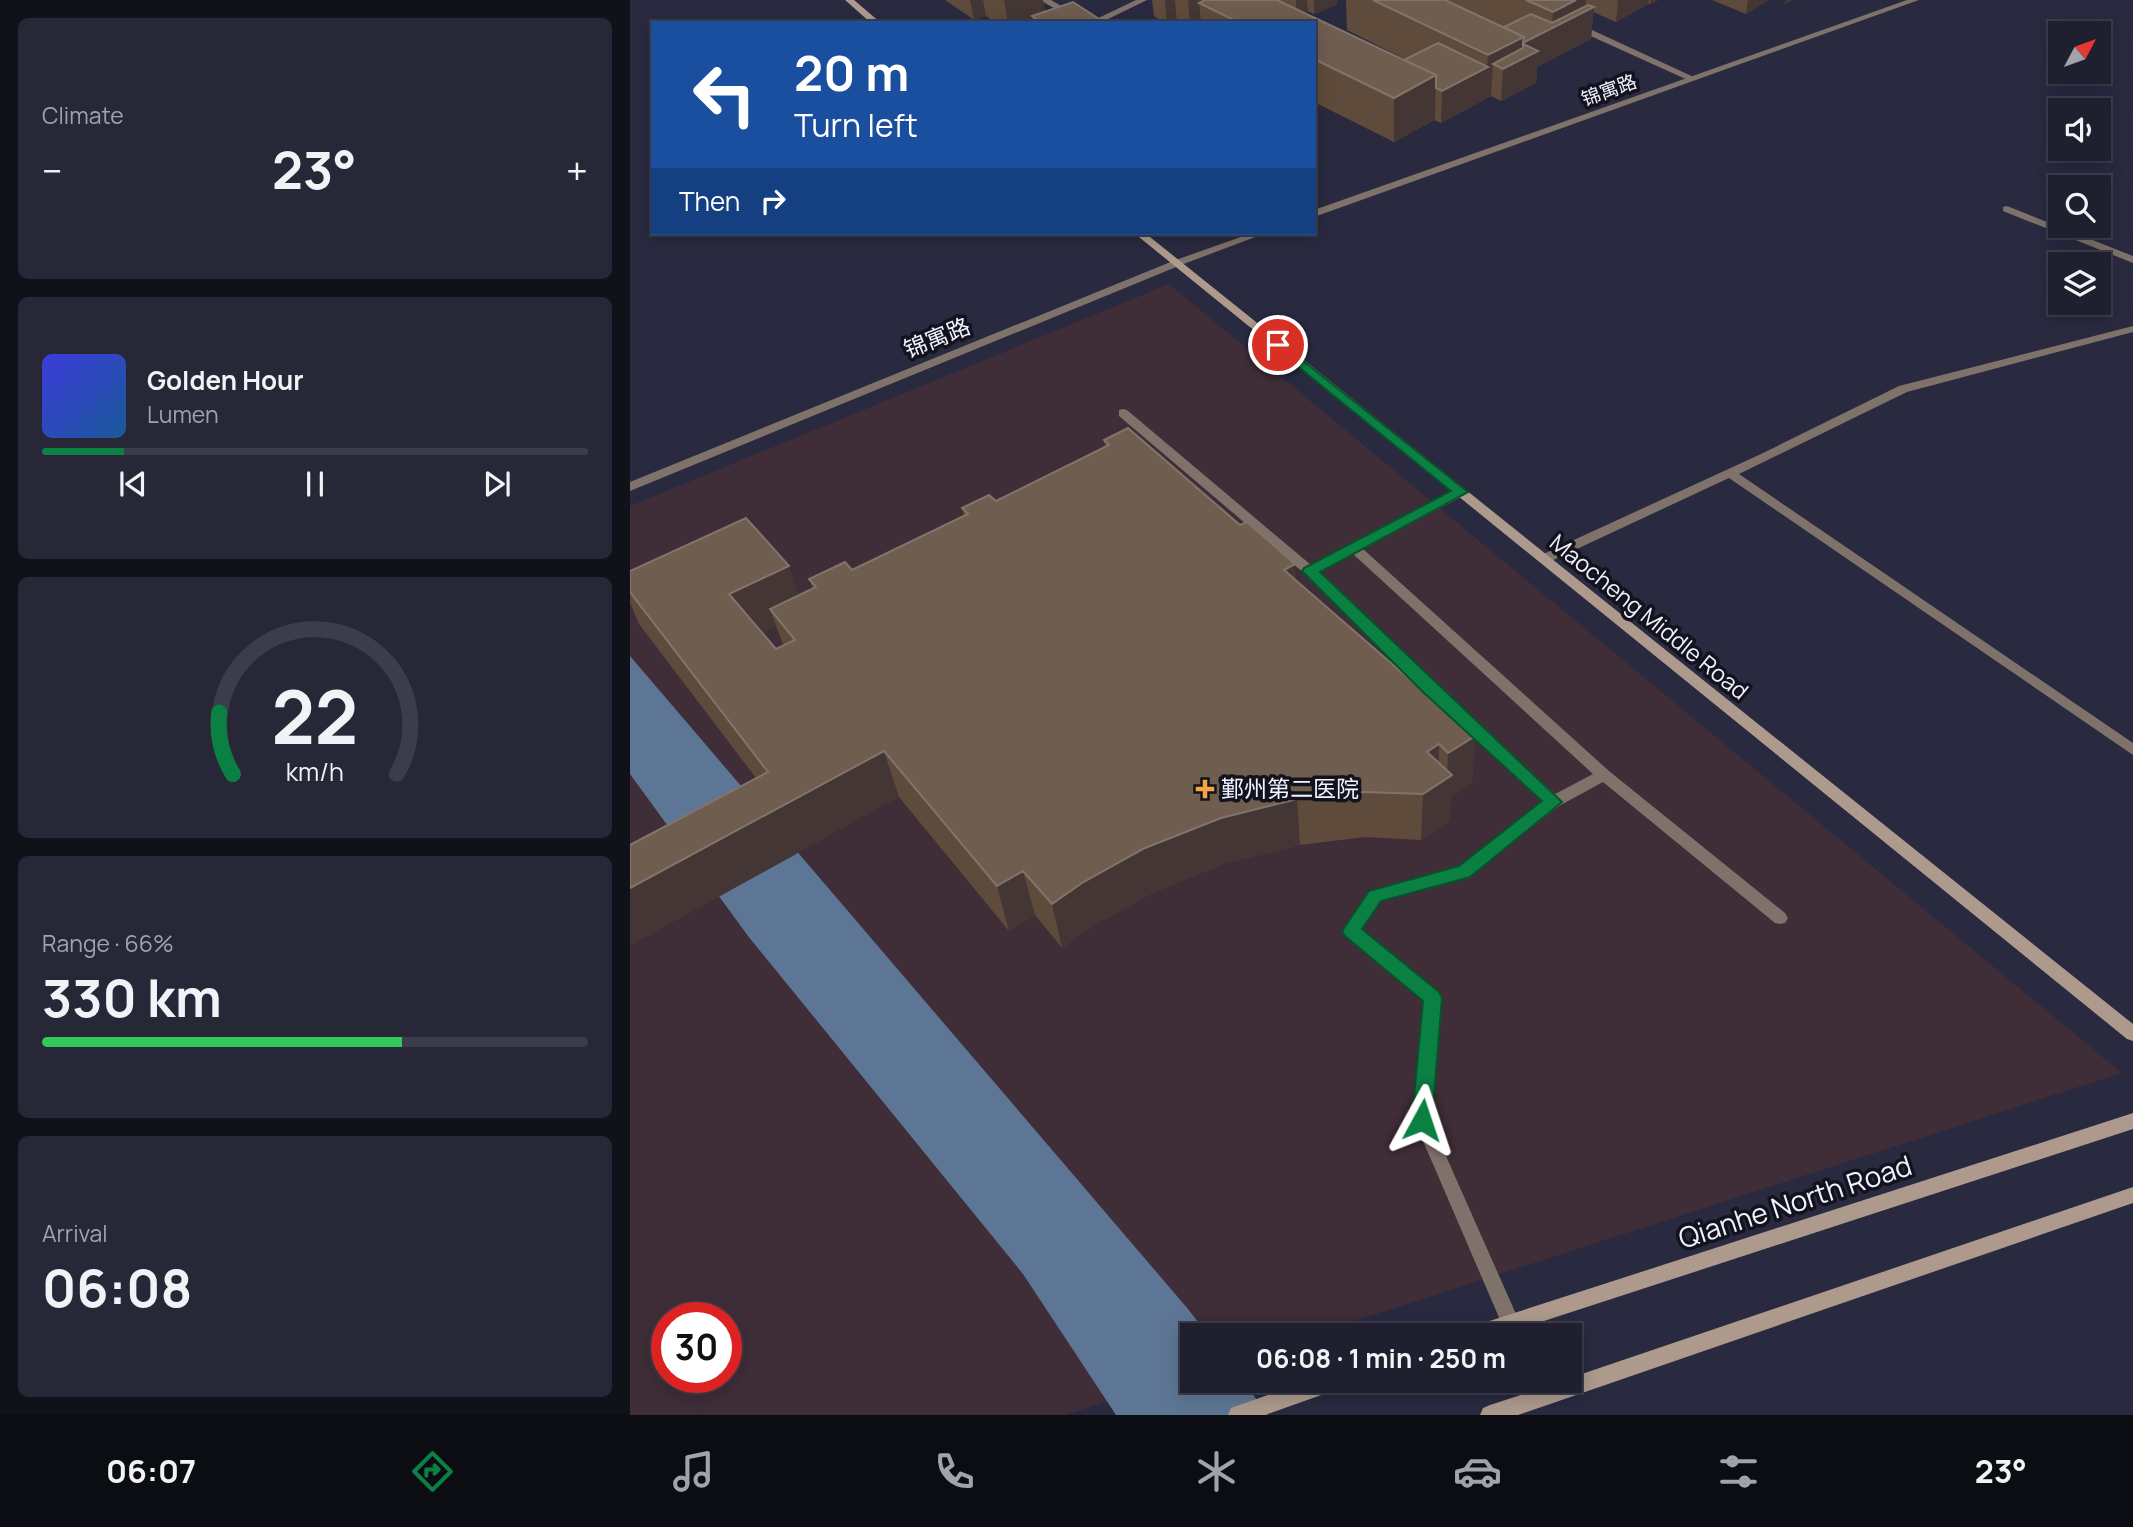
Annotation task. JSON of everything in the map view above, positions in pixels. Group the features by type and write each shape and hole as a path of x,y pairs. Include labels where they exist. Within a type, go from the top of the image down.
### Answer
{"main road":[{"path":"849,0 875,21"},
{"name":"Maocheng Middle Road","path":"1142,235 2133,1034"},
{"name":"Qianhe North Road","path":"1511,1323 2133,1121"},
{"path":"1490,1415 2133,1195"},
{"path":"1237,1415 1300,1393"}],"street":[{"path":"1044,0 1082,21"},
{"path":"1096,21 1143,0"},
{"name":"锦寓路","path":"1316,213 1915,0"},
{"path":"1569,23 1693,79"},
{"path":"2007,209 2133,260"},
{"name":"锦寓路","path":"630,487 1177,263 1255,235"},
{"path":"1544,559 1730,474 1903,389 2133,329"},
{"path":"1123,413 1310,571 1428,687 1554,802"},
{"path":"1730,474 2133,750"},
{"path":"1310,571 1461,492"},
{"path":"1354,548 1604,775 1780,918"},
{"path":"1511,1323 1422,1120 1433,998 1351,931 1375,896 1464,872 1554,802 1604,775"}],"shaded area":[{"name":"鄞州第二医院","path":"1169,284 2122,1073 1348,1323 1180,1323 1180,1378 1065,1415 630,1415 630,506"}],"water":[{"path":"630,656 1199,1323 1180,1323 1180,1393 1252,1393 1268,1415 1116,1415 1023,1274 748,936 630,774"}],"building":[{"path":"1205,0 1277,0 1436,75 1394,98 1316,60 1316,21 1236,21 1199,3"},
{"path":"1373,0 1445,0 1524,37 1488,55"},
{"path":"1526,0 1576,0 1553,12"},
{"path":"1073,2 1102,21 1039,21 1032,16"},
{"path":"1588,5 1594,7 1523,43 1524,37 1504,27 1531,14 1552,23"},
{"path":"1438,43 1488,67 1442,91 1436,88 1436,75 1404,60"},
{"path":"1523,44 1538,51 1503,69 1493,64 1523,48"},
{"path":"1128,428 1240,525 1247,522 1295,564 1284,570 1475,736 1448,753 1439,744 1427,752 1452,775 1423,794 1364,792 1297,799 1221,818 1145,848 1082,883 1052,904 1023,871 997,886 884,751 630,888 630,845 768,772 630,592 630,571 746,518 789,566 729,594 776,649 795,640 770,609 816,587 809,579 845,562 852,570 968,514 962,508 989,495 996,501 1109,445 1104,440"}],"place":[{"name":"鄞州第二医院","path":"1205,789"}],"route":[{"path":"1278,345 1461,492 1310,571 1428,687 1554,802 1464,872 1375,896 1351,931 1433,998 1422,1120"}]}
